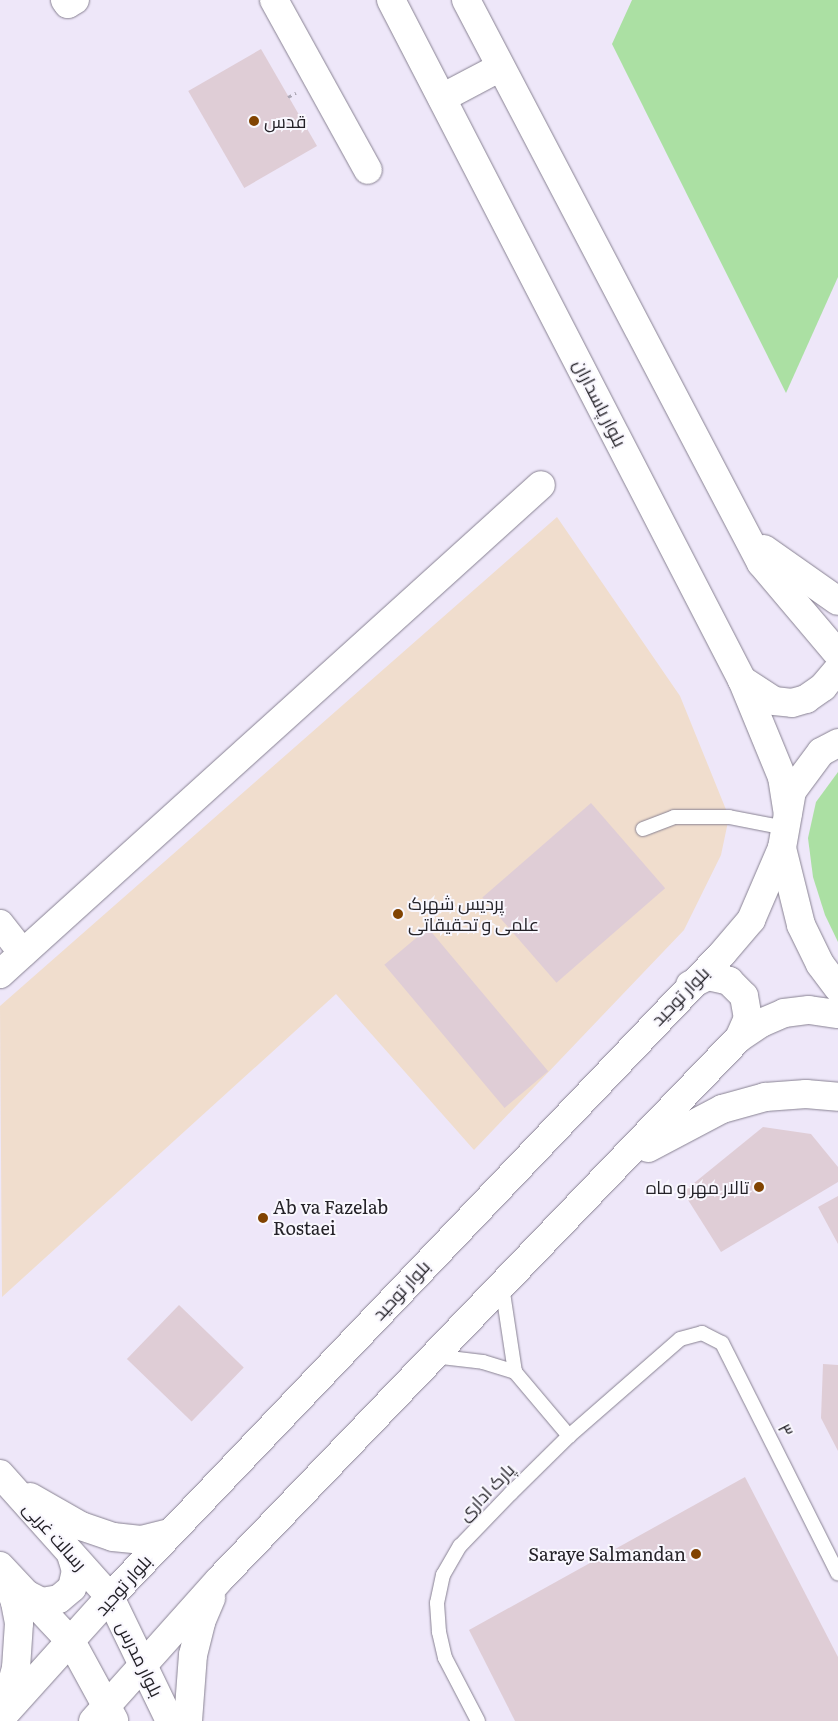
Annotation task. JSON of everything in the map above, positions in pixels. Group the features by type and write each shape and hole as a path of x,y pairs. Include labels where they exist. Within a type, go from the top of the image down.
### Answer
{"main road":[{"path":"66,0 68,4 75,0"},
{"path":"274,0 368,170"},
{"name":"بلوار پاسداران","path":"391,0 742,680 782,777 785,830 801,925 820,964 838,988"},
{"path":"466,0 499,68 761,563 838,654"},
{"path":"442,98 499,68"},
{"path":"0,974 541,485"},
{"path":"747,536 838,601"},
{"path":"742,680 774,701 792,703 806,699 823,687 838,669"},
{"path":"785,830 792,791 821,752 838,743"},
{"name":"بلوار توحید","path":"2,1718 170,1533 690,985 722,954 751,920 785,830"},
{"path":"0,924 23,953"},
{"path":"690,985 708,976 729,981 744,996 748,1018 740,1038"},
{"path":"2,1568 72,1643 105,1716 144,1664 219,1580 432,1356 621,1164 740,1038 760,1023 784,1014 809,1010 838,1014"},
{"path":"621,1164 722,1109 765,1097 806,1094 838,1097"},
{"path":"4,1479 73,1522 113,1538 141,1540 170,1533"},
{"name":"رسالت غربی","path":"4,1479 110,1597"},
{"path":"26,1594 42,1602 59,1599 72,1588 76,1571 71,1554"},
{"path":"2,1568 16,1602 18,1623 16,1668 2,1718"},
{"path":"188,1721 193,1655 200,1622 219,1580"},
{"name":"بلوار مدرس","path":"110,1597 170,1721"}],"lane":[{"path":"643,829 674,816 729,817 785,830"},
{"path":"502,1286 515,1372 569,1436"},
{"name":"۳","path":"680,1339 702,1333 722,1343 838,1574"},
{"name":"پارک اداری","path":"478,1721 445,1658 439,1632 437,1603 443,1575 460,1546 569,1436 680,1339"},
{"path":"432,1356 483,1362 515,1372"}],"shaded area":[{"name":"پردیس شهرک علمی و تحقیقاتی","path":"557,517 680,696 729,817 721,855 684,930 474,1150 336,994 2,1297 0,1006"}],"green space":[{"path":"632,0 838,0 838,277 786,393 612,44"},
{"path":"838,772 838,942 825,915 813,877 808,838 816,802"}],"building":[{"name":"قدس","path":"261,49 317,146 244,188 188,91"},
{"path":"591,803 665,888 556,983 482,897"},
{"path":"428,928 548,1071 505,1108 384,965"},
{"name":"تالار مهر و ماه","path":"763,1127 811,1134 838,1167 838,1182 721,1252 683,1192"},
{"path":"838,1196 838,1244 818,1207"},
{"path":"179,1305 244,1368 192,1421 127,1359"},
{"path":"823,1364 838,1365 838,1451 821,1418"},
{"name":"Saraye Salmandan","path":"745,1477 838,1657 838,1721 515,1721 469,1630"}],"place":[{"name":"قدس","path":"254,121"},
{"name":"پردیس شهرک علمی و تحقیقاتی","path":"398,914"},
{"name":"تالار مهر و ماه","path":"759,1187"},
{"name":"Ab va Fazelab Rostaei","path":"263,1218"},
{"name":"Saraye Salmandan","path":"696,1554"}]}
